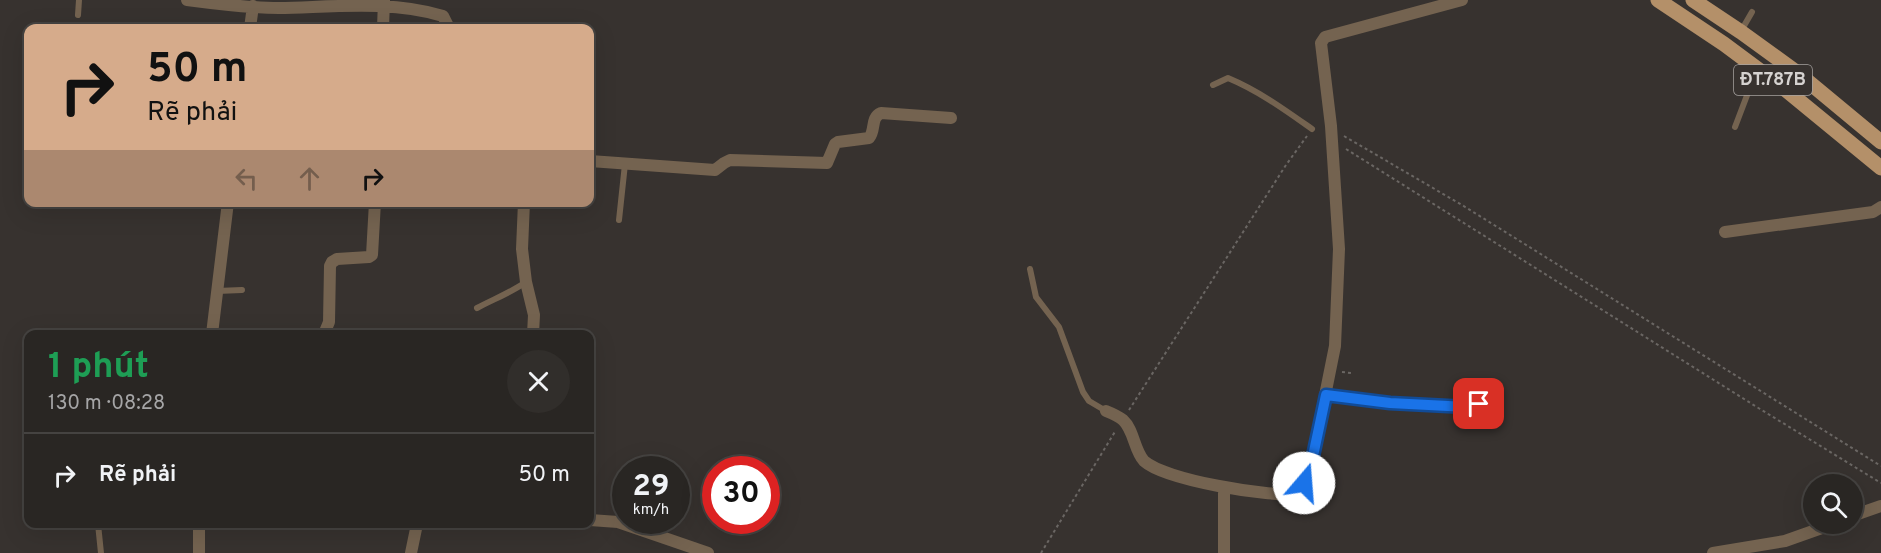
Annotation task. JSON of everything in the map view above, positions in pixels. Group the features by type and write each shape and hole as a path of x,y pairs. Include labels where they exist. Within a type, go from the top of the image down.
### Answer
{"main road":[{"name":"ĐT.787B","path":"1658,0 1724,44 1786,90 1881,168"},
{"name":"ĐT.787B","path":"1693,0 1799,74 1881,142"}],"street":[{"path":"187,0 276,8 384,2 433,12 443,16 447,24"},
{"path":"1115,416 1141,458 1161,471 1224,487 1271,494 1298,494 1310,470 1335,346 1339,249 1331,132 1320,48 1325,37 1462,0"},
{"path":"383,24 384,2"},
{"path":"251,24 253,6"},
{"path":"594,160 715,170 730,160 826,163 838,142 869,138 872,135 876,115 881,113 951,118"},
{"path":"212,330 227,207"},
{"path":"326,330 329,322 330,266 337,259 372,255 375,207"},
{"path":"524,207 522,249 526,282 534,315 533,330"},
{"path":"1725,232 1873,212 1881,207"},
{"path":"1224,487 1224,553"},
{"path":"1863,512 1881,506"},
{"path":"594,520 612,522"},
{"path":"199,528 200,553"},
{"path":"411,553 416,528"},
{"path":"653,534 708,553"},
{"path":"1713,553 1785,541 1805,534"}],"lane":[{"path":"78,15 79,0"},
{"path":"1741,32 1752,12"},
{"path":"1735,127 1757,69"},
{"path":"1213,85 1228,78 1272,100 1312,129"},
{"path":"619,220 625,163"},
{"path":"1030,269 1036,297 1059,327 1083,392 1089,401 1115,416"},
{"path":"477,308 510,294 526,282"},
{"path":"217,291 242,290"},
{"path":"1326,395 1390,403 1467,407 1479,404"},
{"path":"98,528 101,553"}],"path":[{"path":"1041,553 1115,416 1312,129"},
{"path":"1331,132 1342,135 1512,235 1881,466"},
{"path":"1331,132 1760,409 1881,483"}],"route":[{"path":"1304,483 1310,470 1326,395 1390,403 1467,407 1479,404"}]}
